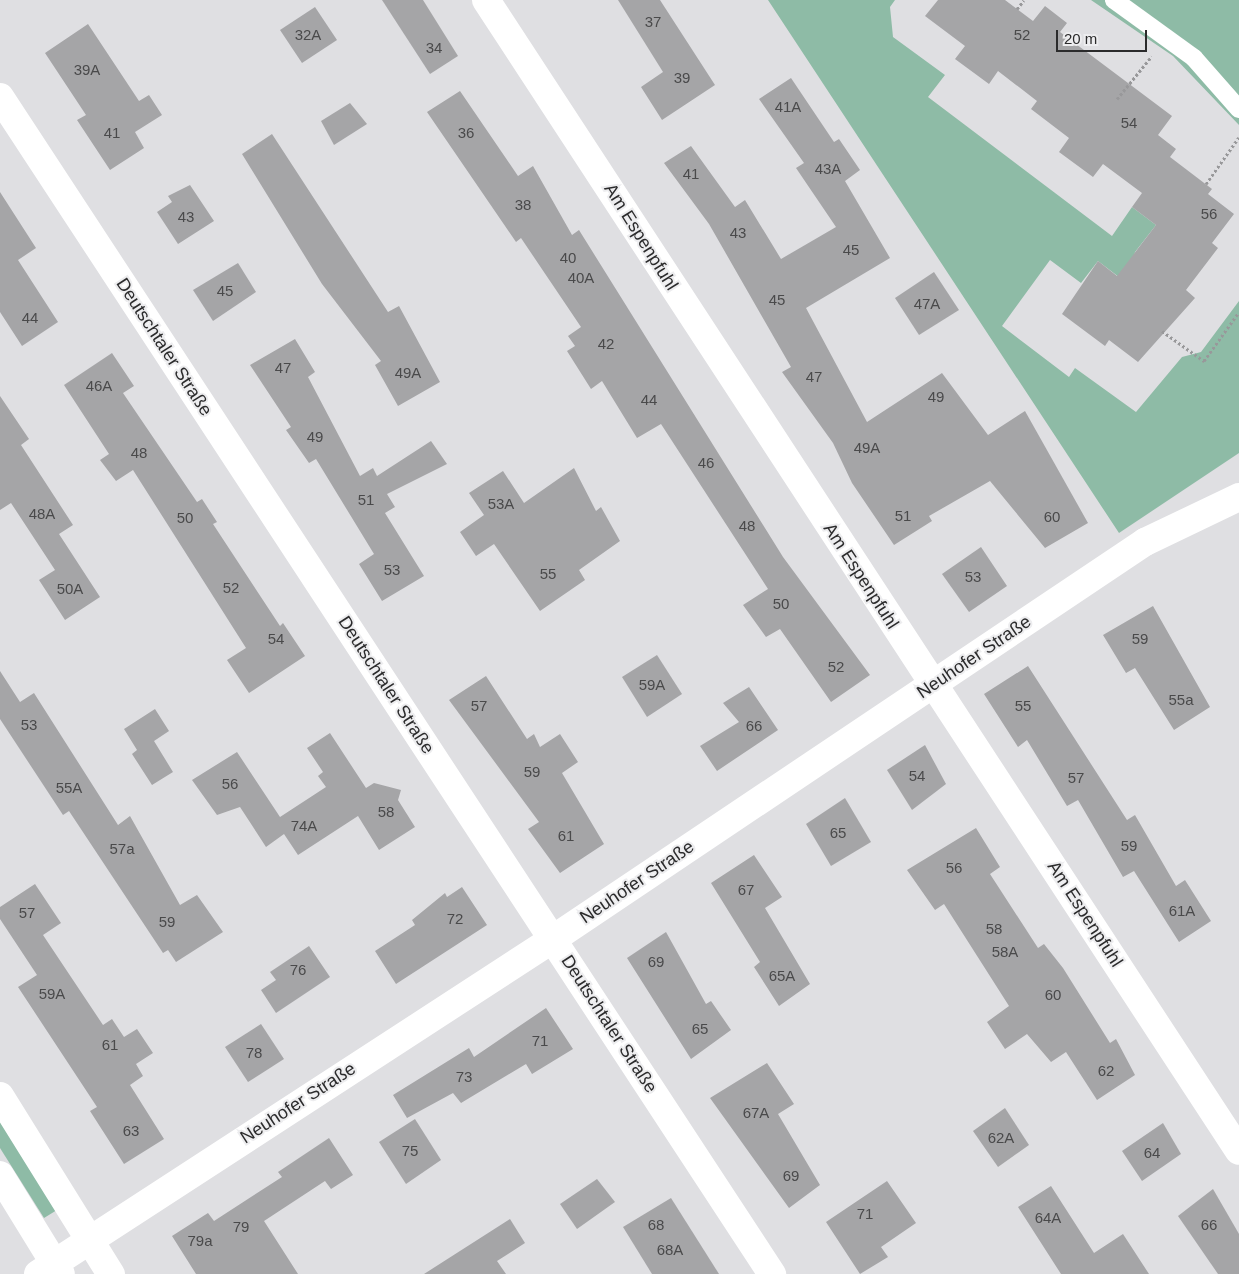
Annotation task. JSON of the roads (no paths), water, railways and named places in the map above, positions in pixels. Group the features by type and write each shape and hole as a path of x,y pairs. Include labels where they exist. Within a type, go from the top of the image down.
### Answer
{"street":[{"name":"Am Espenpfuhl","path":"486,0 1239,1151"},
{"name":"Deutschtaler Straße","path":"0,97 772,1274"},
{"name":"Neuhofer Straße","path":"51,1270 90,1240 553,939 1146,542 1239,497"},
{"path":"0,1096 111,1274"},
{"path":"0,1175 51,1270"}],"lane":[{"path":"1114,0 1194,58 1239,109"}]}
